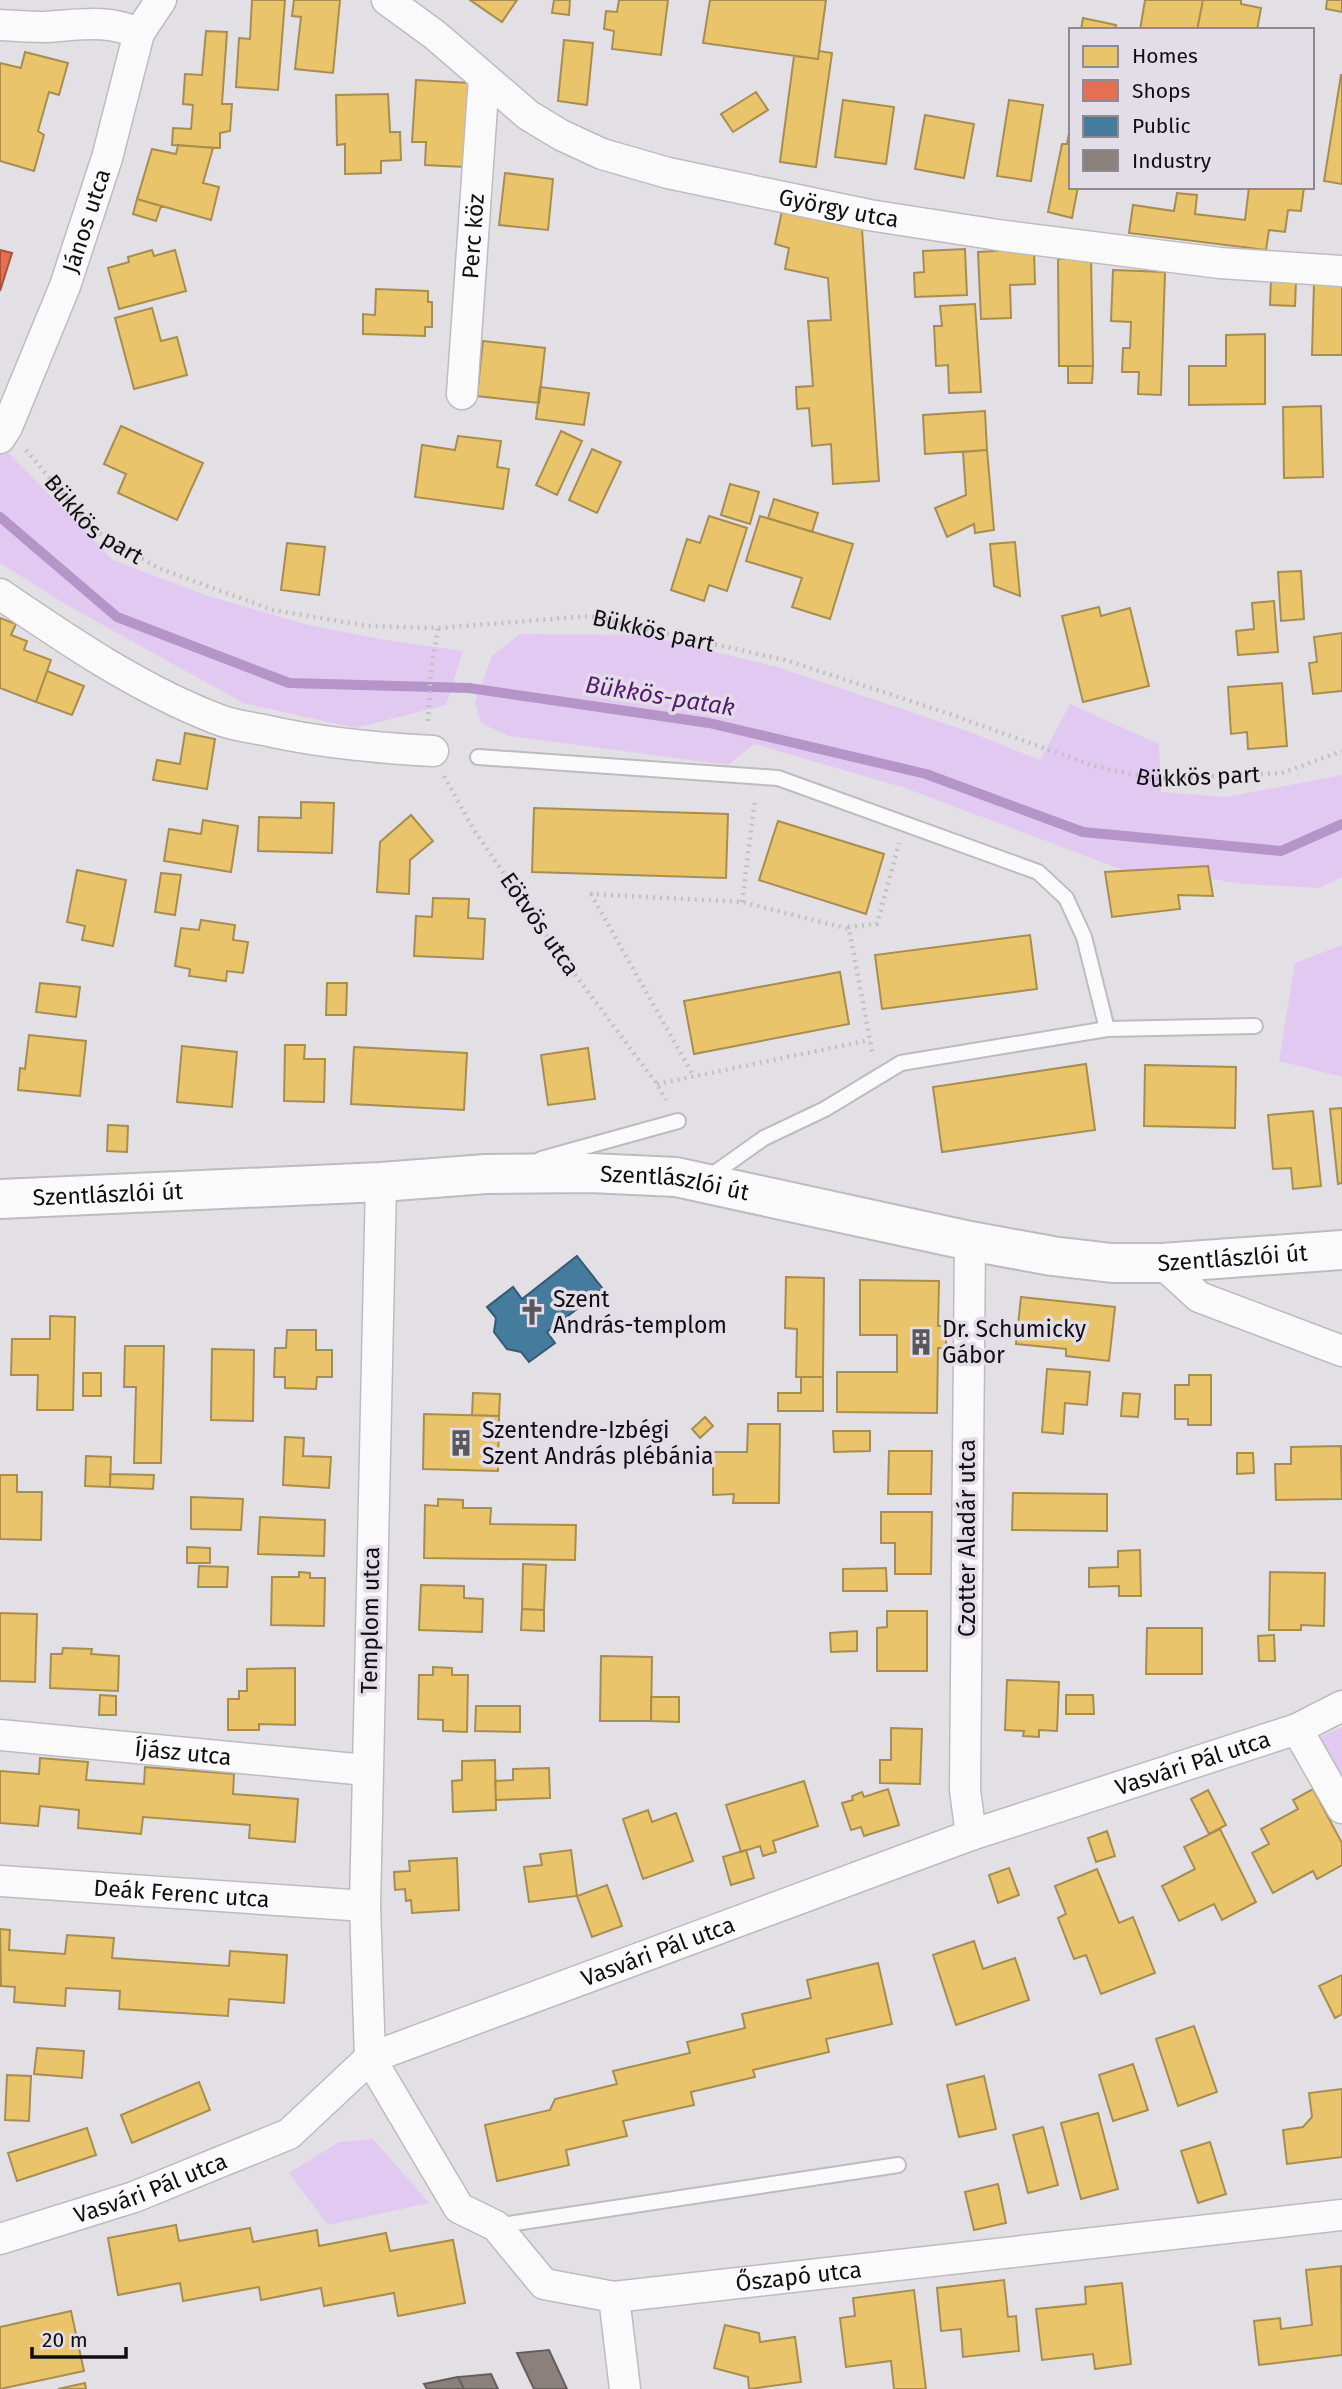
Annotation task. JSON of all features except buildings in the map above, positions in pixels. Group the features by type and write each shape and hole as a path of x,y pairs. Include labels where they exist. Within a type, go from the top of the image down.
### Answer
{"main road":[{"name":"Szentlászlói út","path":"0,1199 381,1182 486,1174 590,1173 676,1177 970,1241 1064,1258 1112,1263 1162,1263 1342,1250"}],"street":[{"name":"János utca","path":"4,433 65,286 107,158 139,33 161,0"},
{"name":"György utca","path":"387,0 435,35 528,115 561,135 602,154 668,173 773,197 998,236 1220,263 1342,271"},
{"path":"0,25 44,27 95,23 120,25 139,33"},
{"name":"Perc köz","path":"462,394 484,78"},
{"path":"0,594 143,685 219,720 306,740 433,751"},
{"name":"Templom utca","path":"370,2058 365,1906 366,1770 381,1182"},
{"name":"Czotter Aladár utca","path":"970,1241 965,1790 971,1835"},
{"path":"1162,1263 1199,1297 1342,1351"},
{"name":"Vasvári Pál utca","path":"0,2239 134,2197 289,2134 370,2058 971,1835 1297,1729 1342,1706"},
{"path":"1297,1729 1342,1808"},
{"name":"Íjász utca","path":"0,1735 366,1770"},
{"name":"Deák Ferenc utca","path":"0,1881 365,1906"},
{"name":"Őszapó utca","path":"370,2058 459,2208 496,2226 544,2284 614,2297 1342,2215"},
{"path":"614,2297 625,2389"}],"lane":[{"path":"478,757 778,778 1038,872 1066,898 1084,937 1107,1029"},
{"path":"702,1182 764,1138 825,1109 901,1063 1107,1029 1255,1026"},
{"path":"486,1174 678,1121"},
{"path":"496,2226 898,2165"}],"path":[{"name":"Bükkös part","path":"4,433 92,529 158,568 272,610 368,626 438,628 590,616 785,660 941,711 1091,765 1151,779 1282,773 1342,751"},
{"name":"Eötvös utca","path":"438,628 427,714 433,751 447,782 474,830 552,946 657,1084 678,1121"},
{"path":"742,902 757,776"},
{"path":"844,928 877,924 905,824"},
{"path":"693,1075 590,894 742,902 849,929 877,1078"},
{"path":"657,1084 870,1040"}],"shaded area":[{"path":"0,444 113,560 205,595 304,624 463,651 446,705 355,728 243,703 65,604 0,563"},
{"path":"520,634 644,635 777,667 970,732 1040,760 1070,704 1159,744 1161,792 1226,797 1342,775 1342,877 1320,888 1243,884 1192,876 1136,875 905,788 754,744 728,765 509,736 481,723 475,702 492,656"},
{"path":"1342,945 1342,1077 1279,1061 1295,963"},
{"path":"1342,1727 1342,1783 1316,1739"},
{"path":"373,2139 429,2203 328,2225 289,2173 339,2142"}],"waterway":[{"name":"Bükkös-patak","path":"0,517 117,617 289,683 469,688 709,723 926,774 1083,832 1281,851 1342,824"}],"place":[{"name":"Szent András-templom","path":"532,1312"},
{"name":"Dr. Schumicky Gábor","path":"921,1342"},
{"name":"Szentendre-Izbégi Szent András plébánia","path":"461,1443"}]}
